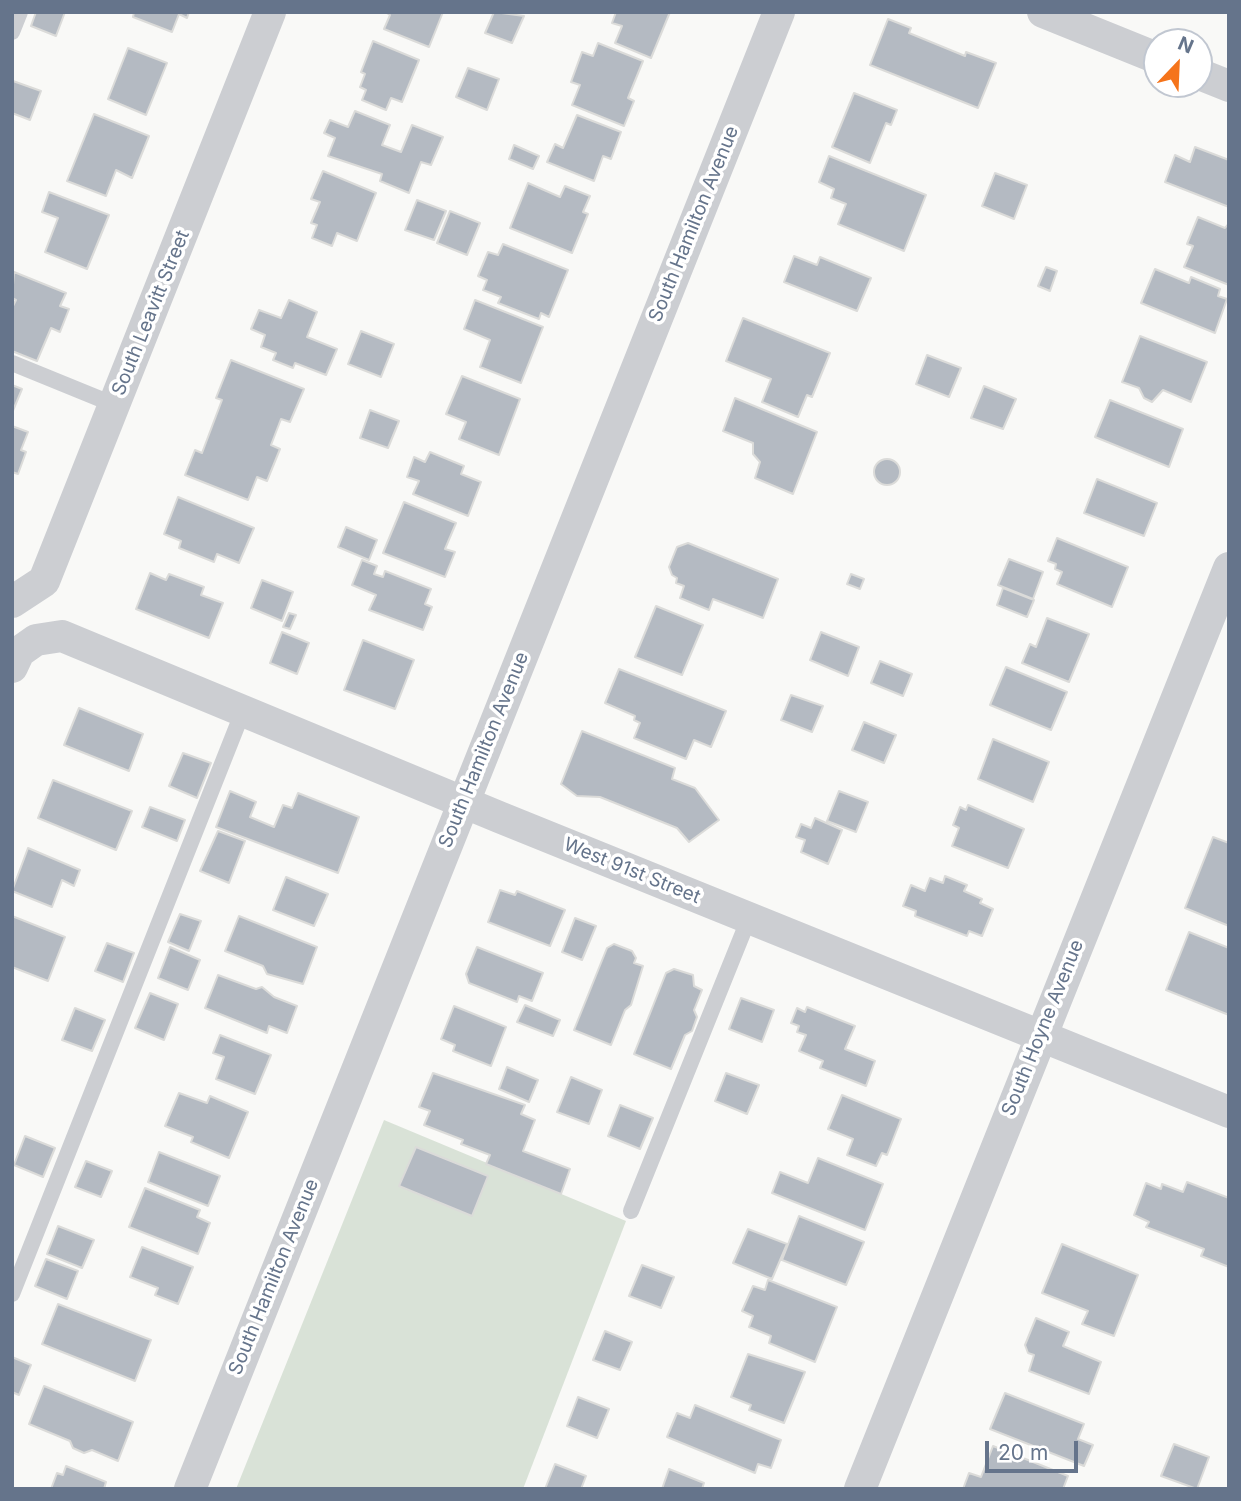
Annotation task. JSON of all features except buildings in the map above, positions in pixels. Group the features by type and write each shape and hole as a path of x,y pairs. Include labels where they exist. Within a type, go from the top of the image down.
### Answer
{"street":[{"name":"South Leavitt Street","path":"15,601 44,581 271,12"},
{"name":"South Hamilton Avenue","path":"190,1489 779,12"},
{"path":"1043,12 1143,52"},
{"name":"South Hoyne Avenue","path":"860,1489 1229,568"},
{"name":"West 91st Street","path":"12,667 19,652 36,640 62,636 464,803 1229,1112"}],"lane":[{"path":"12,32 20,12"},
{"path":"12,363 115,405"},
{"path":"12,1294 243,711"},
{"path":"631,1210 749,918"}],"shaded area":[{"path":"384,1120 626,1221 523,1489 236,1489"}]}
